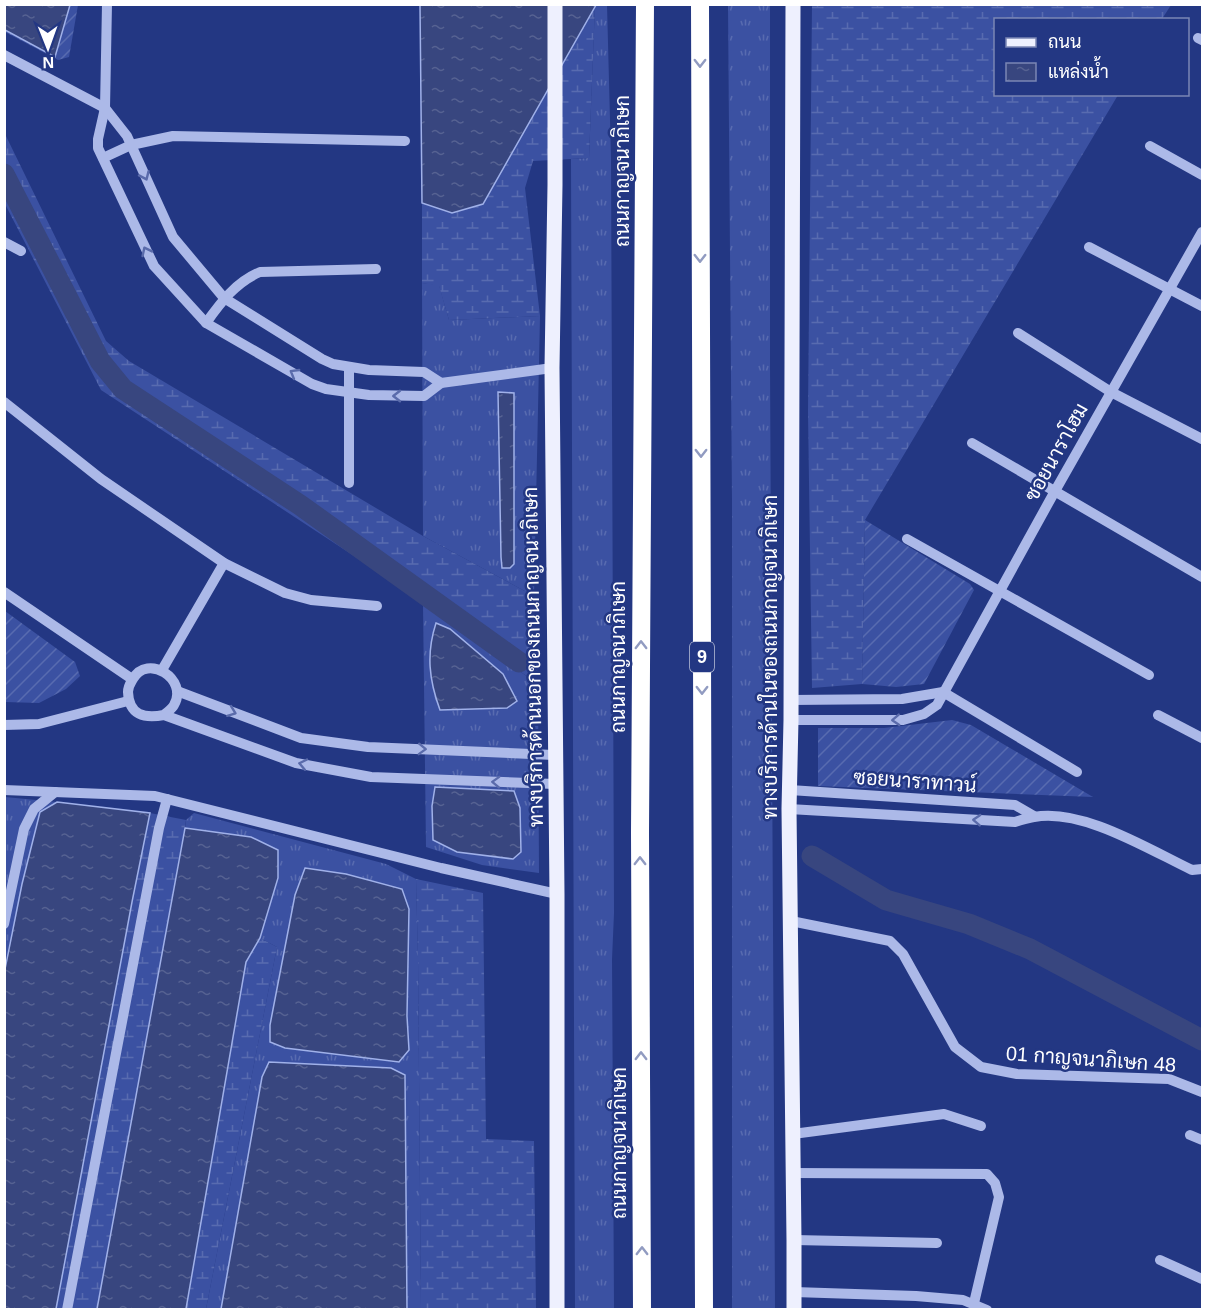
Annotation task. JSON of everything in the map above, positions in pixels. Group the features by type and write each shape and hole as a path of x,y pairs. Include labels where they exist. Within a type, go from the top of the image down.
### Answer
{"highway":[{"name":"ถนนกาญจนาภิเษก","path":"642,1310 640,821 645,4"},
{"name":"9","path":"700,4 704,1310"}],"main road":[{"name":"ทางบริการด้านนอกของถนนกาญจนาภิเษก","path":"555,4 552,368 557,894 557,1310"},
{"name":"ทางบริการด้านในของถนนกาญจนาภิเษก","path":"793,4 789,809 794,1310"}],"street":[{"path":"107,4 105,108 97,143 154,266 206,323 312,384 348,393 424,396 441,383 552,368"},
{"path":"4,55 105,108 123,129 173,237 224,298 322,359 350,368 424,372 441,383"},
{"path":"103,158 131,145 173,136 405,141"},
{"path":"1150,146 1203,175"},
{"name":"ซอยนาราโฮม","path":"791,720 903,720 924,714 937,705 1054,491 1203,232"},
{"path":"4,242 21,251"},
{"path":"1089,247 1203,306"},
{"path":"206,323 224,298 246,278 260,272 376,269"},
{"path":"1018,333 1111,392 1203,439"},
{"path":"349,483 350,368"},
{"path":"4,402 101,479 224,563 285,593 311,600 377,606"},
{"path":"972,443 1202,577"},
{"path":"908,539 1149,675"},
{"path":"162,669 224,563"},
{"path":"4,592 132,679"},
{"path":"164,715 174,705 177,692 173,678 162,669 147,668 135,675 128,687 128,701 136,712 150,718 164,715 296,763 371,777 555,784"},
{"path":"177,692 301,738 368,747 554,755"},
{"path":"791,700 902,699 943,692 1077,772"},
{"path":"4,725 39,724 128,701"},
{"path":"1158,715 1203,738"},
{"path":"4,790 155,796 441,868 557,894"},
{"name":"ซอยนาราทาวน์","path":"790,790 1015,805 1034,816"},
{"path":"4,924 24,829 34,809 54,792"},
{"path":"67,1310 159,828 167,799"},
{"name":"ซอยนาราทาวน์","path":"789,809 1016,822 1034,816 1060,817 1094,824 1191,870 1203,869"},
{"name":"01 กาญจนาภิเษก 48","path":"791,921 890,941 903,954 955,1047 981,1066 1017,1074 1168,1079 1203,1092"},
{"path":"793,1134 944,1114 981,1126"},
{"path":"1190,1135 1203,1140"},
{"path":"793,1173 987,1174 995,1183 999,1197 974,1303"},
{"path":"794,1240 937,1243"},
{"path":"1160,1260 1203,1279"},
{"path":"794,1292 963,1300 987,1310"}],"green space":[{"path":"4,5 78,5 69,57 58,60 5,32"},
{"path":"595,5 607,5 611,159 614,1310 575,1309 571,159 589,158"},
{"path":"595,5 589,158 533,161 525,188 540,316 449,320 439,286 422,283 422,203 452,213 483,204"},
{"path":"728,5 770,5 775,1310 732,1309 732,500"},
{"path":"812,5 1171,5 1163,18 994,18 994,96 1117,96 865,520 862,684 812,688 808,412"},
{"path":"5,134 106,341 129,361 423,536 534,596 538,684 383,575 101,390 5,204"},
{"path":"422,283 439,285 449,320 540,316 534,596 423,536"},
{"path":"865,520 970,584 974,590 924,684 896,687 862,684"},
{"path":"423,604 538,684 539,873 482,865 426,847"},
{"path":"5,611 75,662 80,676 66,689 39,703 5,702"},
{"path":"952,720 971,725 1093,797 818,786 818,728 884,728"},
{"path":"5,797 57,802 40,813 4,969"},
{"path":"150,813 186,820 97,1309 56,1310 132,902"},
{"path":"194,813 386,864 416,879 421,1309 407,1309 405,1075 391,1068 270,1062 262,1077 221,1309 206,1309 277,947 260,938 278,878 251,837 185,828 186,820","holes":["305,868 346,874 402,889 409,1050 399,1062 285,1048 270,1042 270,1025 295,895"]},
{"path":"416,879 483,893 486,1139 534,1141 536,1309 421,1309"},
{"path":"260,938 277,947 206,1309 186,1310 246,962"}],"water":[{"path":"4,5 70,5 55,57 5,30"},
{"path":"420,5 596,5 483,204 452,213 422,203"},
{"path":"498,392 514,393 514,564 510,568 502,568 501,557"},
{"path":"436,623 450,629 503,674 517,701 507,708 440,710 433,688 430,667 431,645"},
{"path":"435,787 514,791 520,808 521,852 513,859 457,852 433,840 432,806"},
{"path":"57,802 150,813 56,1309 5,1309 5,969 22,884 40,812"},
{"path":"185,828 251,837 278,850 278,878 260,938 246,962 186,1309 97,1309"},
{"path":"305,868 346,874 402,889 409,909 407,1016 409,1050 399,1062 285,1048 270,1042 270,1025 295,895"},
{"path":"269,1062 391,1068 405,1075 407,1309 221,1309 262,1077"}],"waterway":[{"path":"4,174 100,361 123,389 300,505 519,662"},
{"path":"812,856 886,900 969,924 1030,949 1202,1040"}]}
